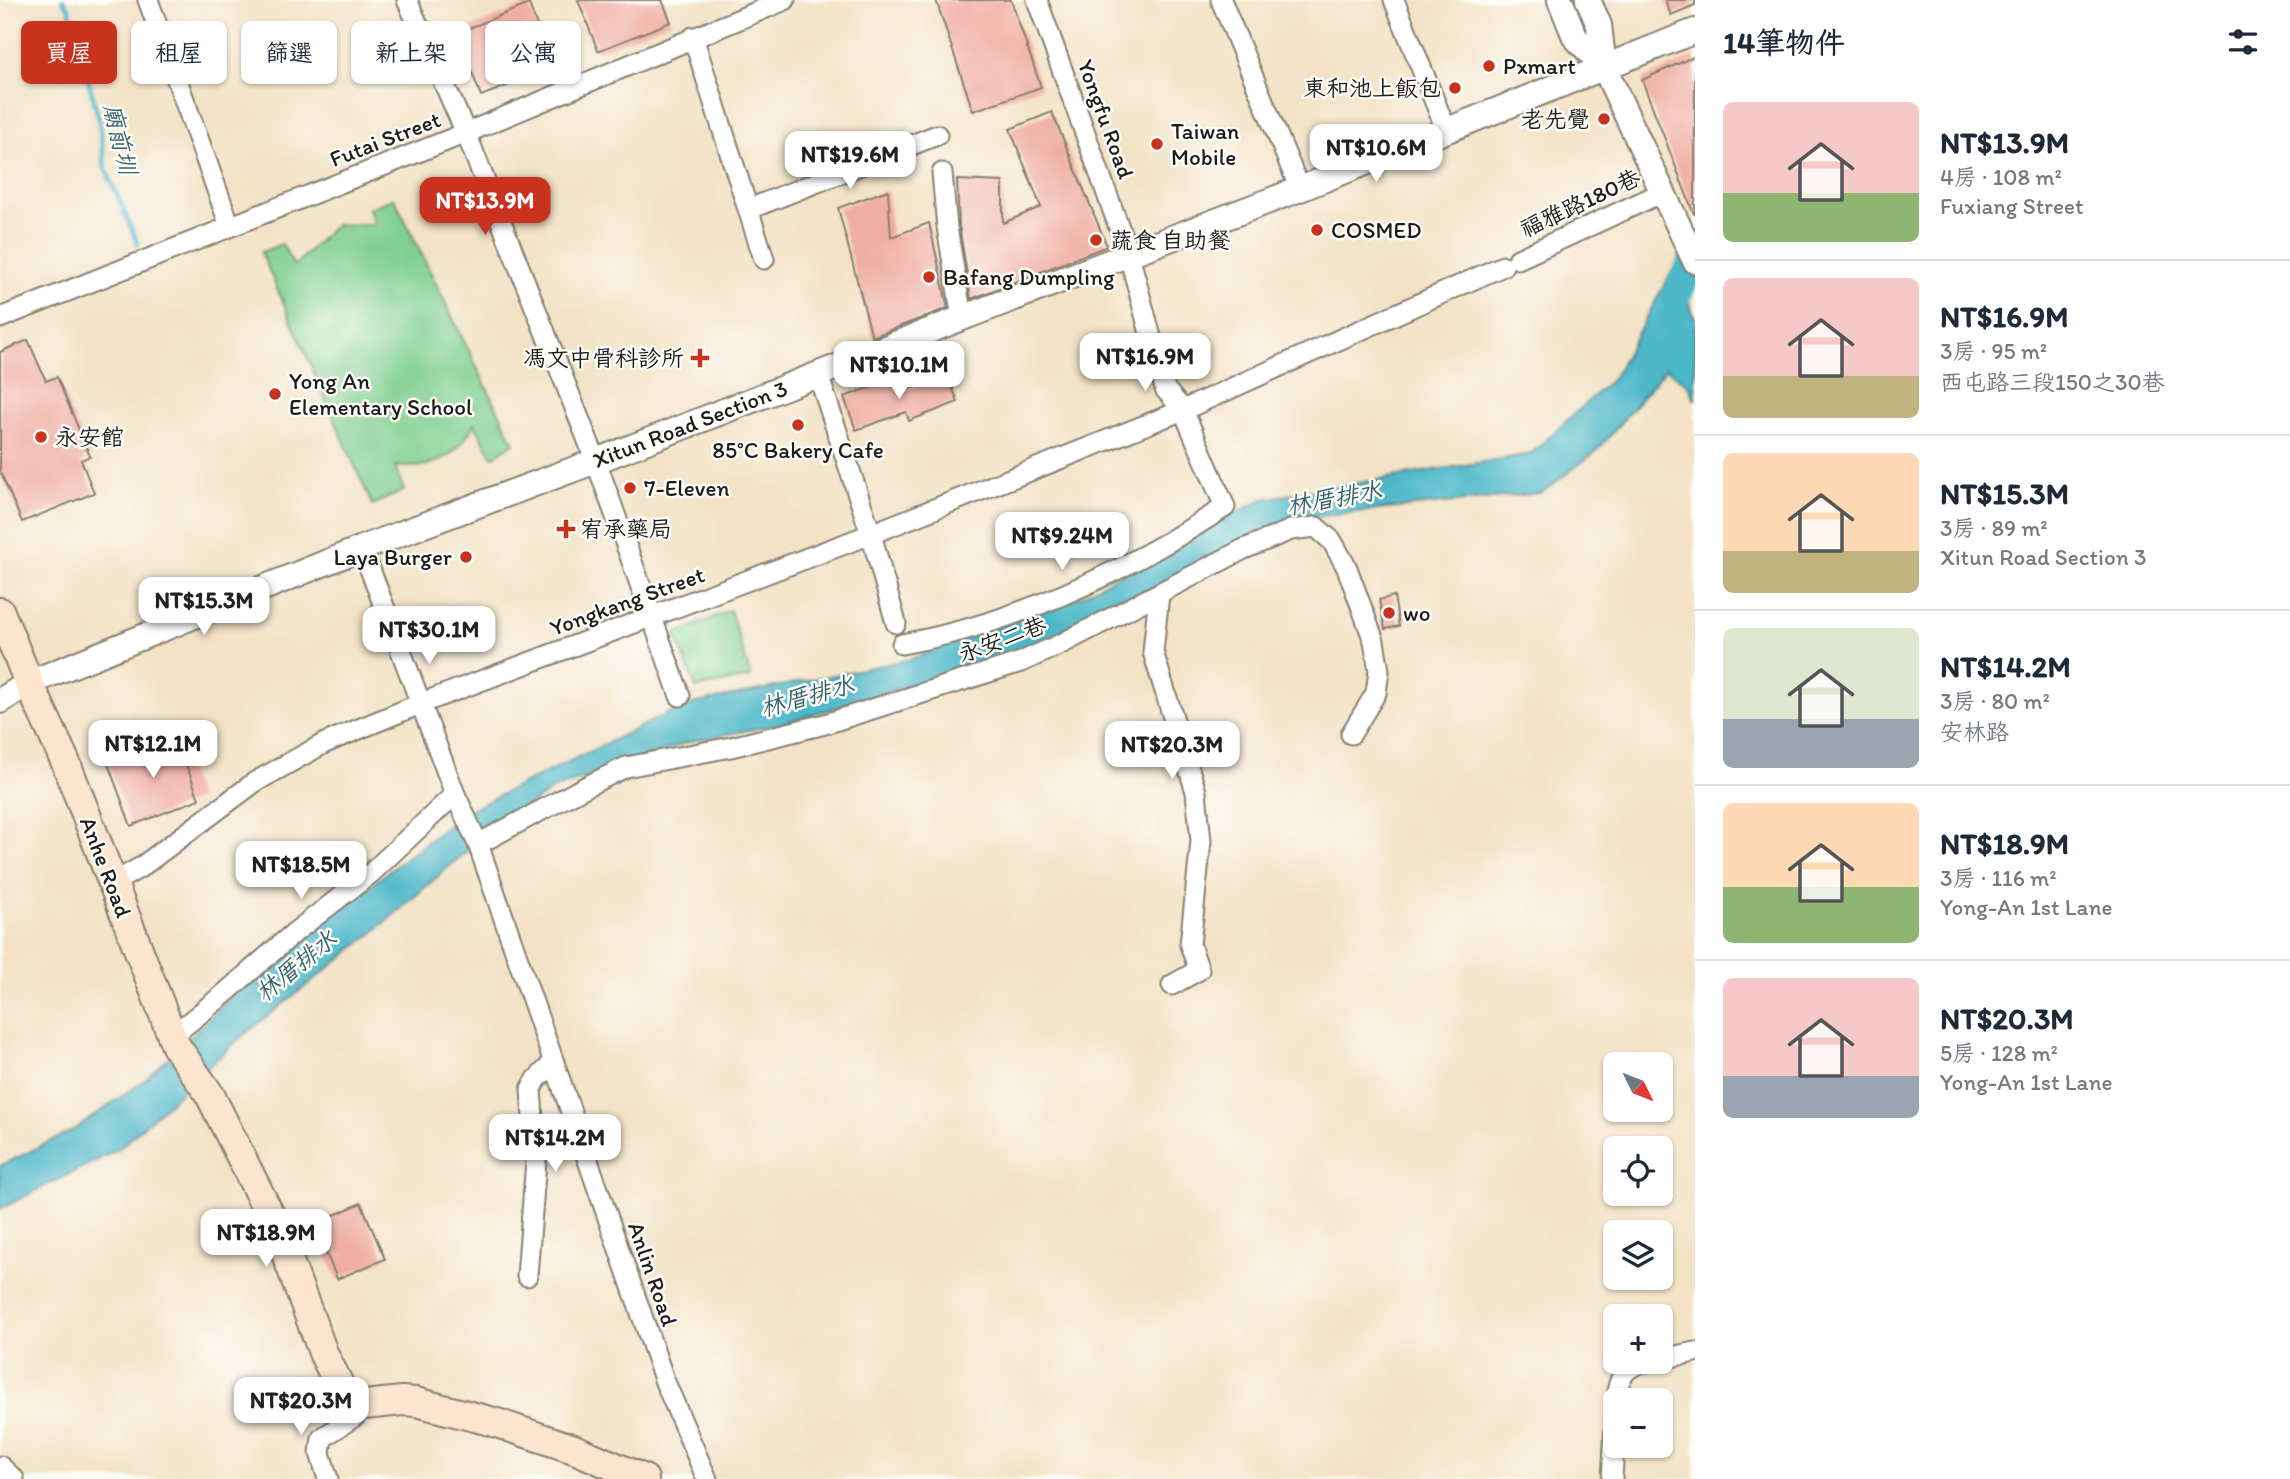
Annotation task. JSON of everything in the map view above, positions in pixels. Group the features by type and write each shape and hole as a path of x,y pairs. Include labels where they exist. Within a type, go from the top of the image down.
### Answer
{"main road":[{"name":"Anhe Road","path":"0,612 66,763 174,1041 210,1095 276,1227 338,1385 347,1400 355,1406"},
{"path":"355,1406 402,1401 424,1404 494,1422 574,1449 645,1479"}],"street":[{"path":"148,0 230,226"},
{"path":"407,0 466,134 596,461 680,696"},
{"name":"Futai Street","path":"0,318 466,134 785,0"},
{"name":"Yongfu Road","path":"902,644 946,636 1027,610 1121,567 1197,526 1225,507 1183,410 1165,389 1129,255 1037,0"},
{"path":"1221,0 1300,189"},
{"path":"1394,0 1447,132"},
{"path":"1560,0 1575,37 1604,67"},
{"path":"1588,0 1599,25 1604,67 1695,261"},
{"name":"Xitun Road Section 3","path":"0,701 29,683 362,548 596,461 1300,189 1695,32"},
{"path":"694,37 764,259"},
{"path":"749,209 937,135"},
{"path":"942,173 947,227 962,318"},
{"name":"福雅路180巷","path":"1183,410 1663,192"},
{"path":"818,374 871,534 896,623"},
{"name":"Yongkang Street","path":"113,883 141,867 255,782 325,743 422,703 871,534 1183,410"},
{"path":"1316,527 1336,526 1341,534 1374,622"},
{"path":"1316,527 1332,541 1347,568 1374,641 1378,671 1376,692 1351,734"},
{"name":"永安二巷","path":"478,844 577,790 626,767 731,747 825,724 1021,662 1244,549 1291,530 1316,527"},
{"path":"174,1041 295,932 370,874 456,797 362,548"},
{"path":"1159,594 1153,652 1196,792 1200,842 1189,945 1199,970 1172,985"},
{"name":"Anlin Road","path":"456,797 478,844 665,1382 708,1479"},
{"path":"527,1276 536,1161 531,1089 554,1062"},
{"path":"1673,1357 1695,1352"},
{"path":"328,1479 320,1453 322,1438 355,1416 355,1406"},
{"path":"1612,1479 1613,1458"},
{"path":"0,1466 14,1479"}],"green space":[{"path":"394,198 514,443 493,457 474,423 460,445 442,459 420,466 395,466 404,491 372,505 261,252 282,244 294,266 335,225 374,224 369,208"},
{"path":"730,610 751,677 696,688 675,634"}],"water":[{"name":"林厝排水","path":"1675,266 1695,319 1695,400 1689,386 1666,368 1598,450 1541,493 1300,518 1167,581 1047,644 781,724 692,741 554,789 492,829 374,932 240,1038 117,1150 0,1209 0,1166 74,1130 145,1080 259,971 467,811 683,706 911,659 1079,597 1263,499 1531,454 1613,378"}],"building":[{"path":"578,0 662,0 671,22 598,51"},
{"path":"936,0 1011,0 1041,87 973,111"},
{"path":"1665,0 1695,0 1695,5 1671,15"},
{"path":"529,4 535,21 487,21"},
{"path":"485,22 485,84 512,84 481,96 471,70 471,27"},
{"path":"1695,56 1695,214 1694,214 1642,80"},
{"path":"1052,112 1107,246 971,299 959,225 957,180 1003,182 1003,223 1041,207 1010,129"},
{"path":"888,190 891,237 929,223 948,308 872,337 838,208"},
{"name":"永安館","path":"28,340 46,381 57,377 90,456 81,460 94,493 22,522 0,471 0,352"},
{"path":"947,374 958,402 909,421 906,412 856,430 844,397 893,379 898,393"},
{"name":"wo","path":"1394,596 1399,626 1385,629 1379,600"},
{"path":"175,735 199,799 131,826 107,761"},
{"path":"361,1203 385,1259 337,1279 314,1224"}],"waterway":[{"name":"廟前圳","path":"63,0 69,9 99,120 105,167 138,244"},
{"path":"1664,320 1695,257"}],"place":[{"name":"Pxmart","path":"1489,66"},
{"name":"東和池上飯包","path":"1455,88"},
{"name":"老先覺","path":"1604,119"},
{"name":"Taiwan Mobile","path":"1157,144"},
{"name":"COSMED","path":"1317,230"},
{"name":"蔬食 自助餐","path":"1096,240"},
{"name":"Bafang Dumpling","path":"929,277"},
{"name":"馮文中骨科診所","path":"700,358"},
{"name":"Yong An Elementary School","path":"275,394"},
{"name":"85°C Bakery Cafe","path":"798,425"},
{"name":"永安館","path":"41,437"},
{"name":"7-Eleven","path":"630,488"},
{"name":"宥承藥局","path":"566,529"},
{"name":"Laya Burger","path":"466,557"},
{"name":"wo","path":"1389,613"}]}
